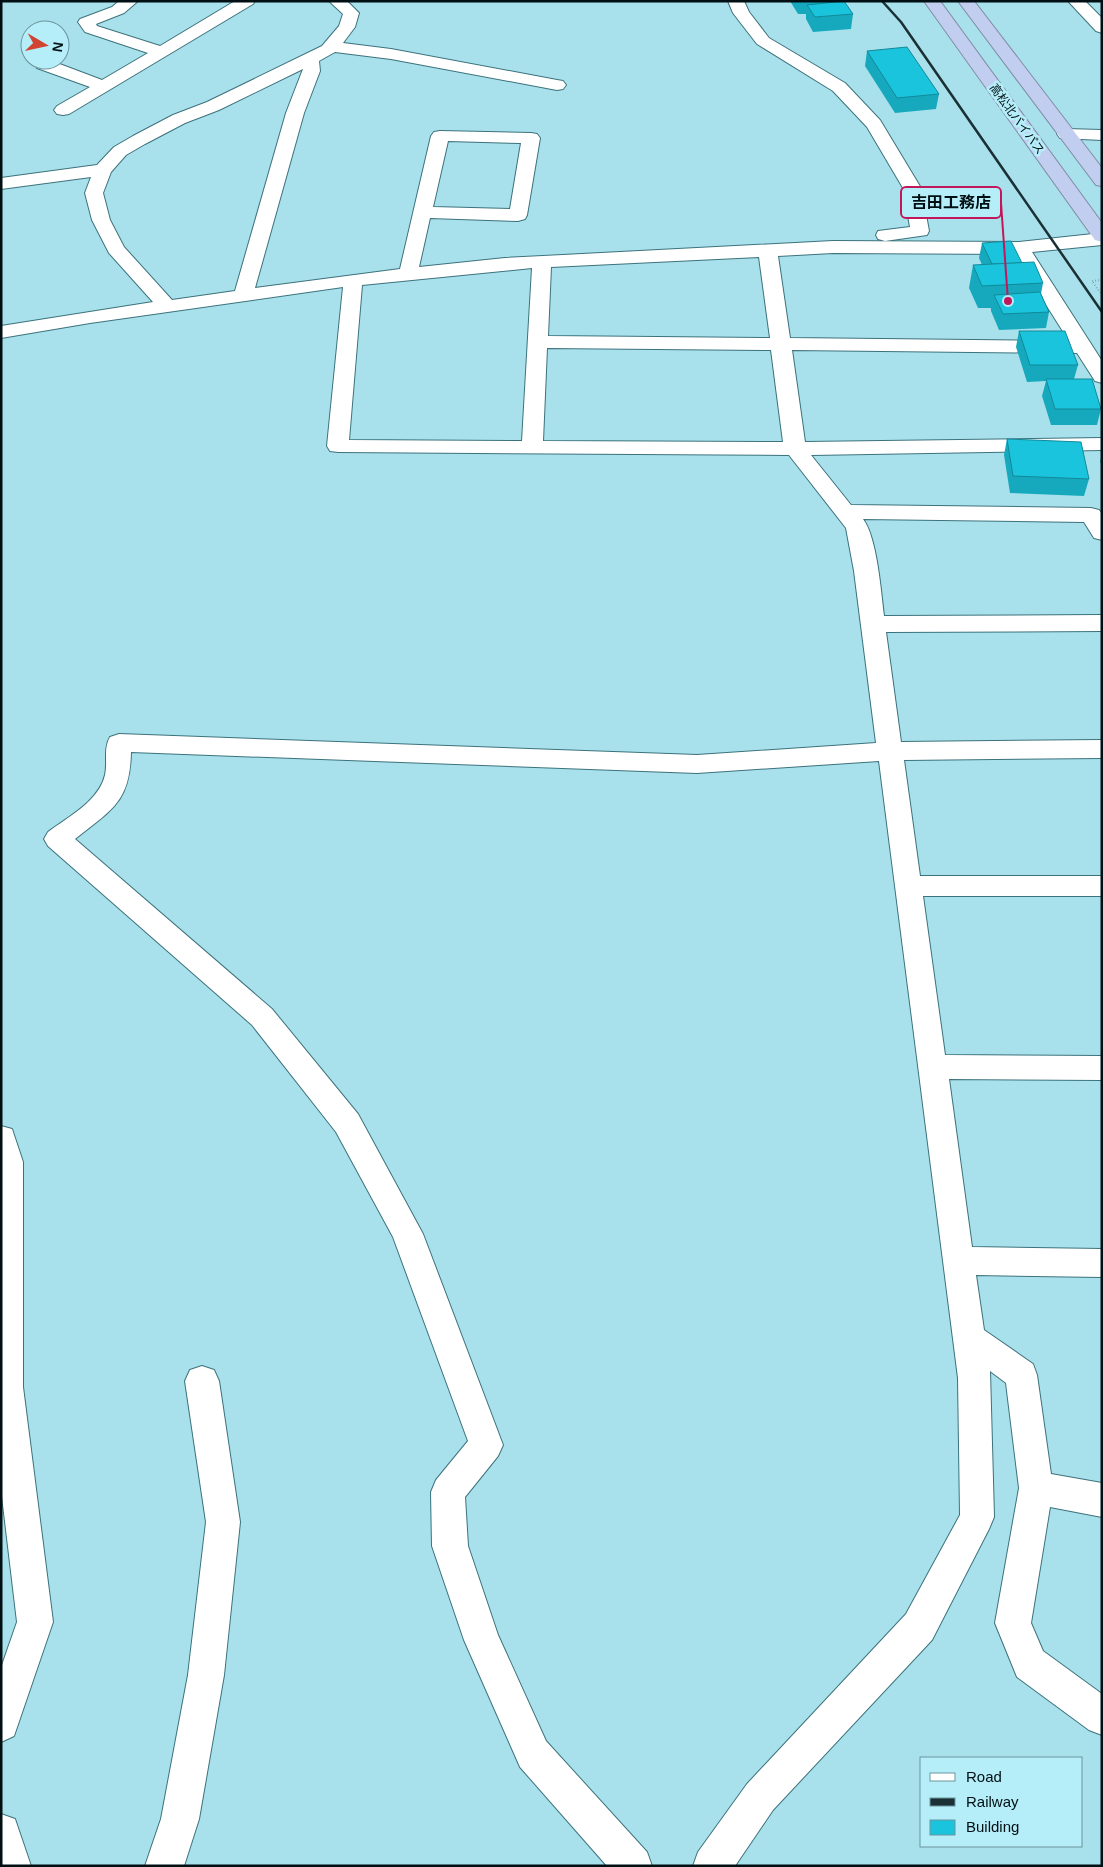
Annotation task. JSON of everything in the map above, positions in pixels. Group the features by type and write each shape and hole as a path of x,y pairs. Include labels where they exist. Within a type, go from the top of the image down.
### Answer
{"highway":[{"name":"高松北バイパス","path":"932,1 1102,237"},
{"name":"高松北バイパス","path":"966,1 1102,181"}],"street":[{"path":"130,1 118,10 86,22 91,29 162,52"},
{"path":"63,110 247,1"},
{"path":"167,306 116,249 101,220 94,193 103,170 120,151 139,140 179,119 213,106 328,50 347,27 351,13 337,1"},
{"path":"736,1 742,13 763,41 839,87 874,124 912,188 920,231 844,240 833,247"},
{"path":"1076,1 1102,28"},
{"path":"331,46 391,54 557,85"},
{"path":"243,296 294,114 312,72 310,59"},
{"path":"60,70 104,86"},
{"path":"1066,134 1102,135"},
{"path":"408,274 440,136 531,138 518,215 423,212"},
{"path":"1,184 103,170"},
{"path":"1,332 353,280 505,264 768,252 833,247 1019,248 1102,237"},
{"path":"1019,248 1102,377"},
{"path":"712,1866 760,1797 919,1627 977,1517 974,1378 866,571 857,528 795,449 768,252"},
{"path":"532,447 542,262"},
{"path":"353,280 338,446 795,449 1102,444"},
{"path":"538,342 1083,348"},
{"path":"844,512 1091,515 1102,533"},
{"path":"873,624 1102,623"},
{"path":"634,1866 534,1754 482,1640 450,1546 448,1492 486,1445 407,1234 347,1122 262,1017 57,839 106,800 118,775 119,743 697,764 890,751 1102,749"},
{"path":"908,886 1102,886"},
{"path":"933,1067 1102,1068"},
{"path":"1,1138 8,1162 6,1387 35,1622 1,1723"},
{"path":"958,1261 1102,1263"},
{"path":"969,1338 1021,1375 1036,1488 1013,1623 1030,1664 1102,1717"},
{"path":"164,1866 180,1819 206,1675 223,1522 202,1381"},
{"path":"1036,1488 1102,1500"},
{"path":"1,1833 12,1866"}],"path":[{"path":"1102,280 1092,281 1102,295"}],"building":[{"path":"844,1 853,14 815,17 807,5"},
{"path":"907,47 939,94 897,98 867,51"},
{"path":"1011,241 1022,263 992,264 982,243"},
{"path":"1034,262 1043,283 982,286 973,265"},
{"path":"1040,292 1049,312 1003,314 994,295"},
{"path":"1019,331 1065,331 1078,365 1030,365"},
{"path":"1046,379 1092,379 1101,409 1055,409"},
{"path":"1007,439 1081,442 1089,479 1013,476"}],"railway":[{"path":"882,1 901,22 1102,312"}],"place":[{"name":"吉田工務店","path":"1008,301"}]}
